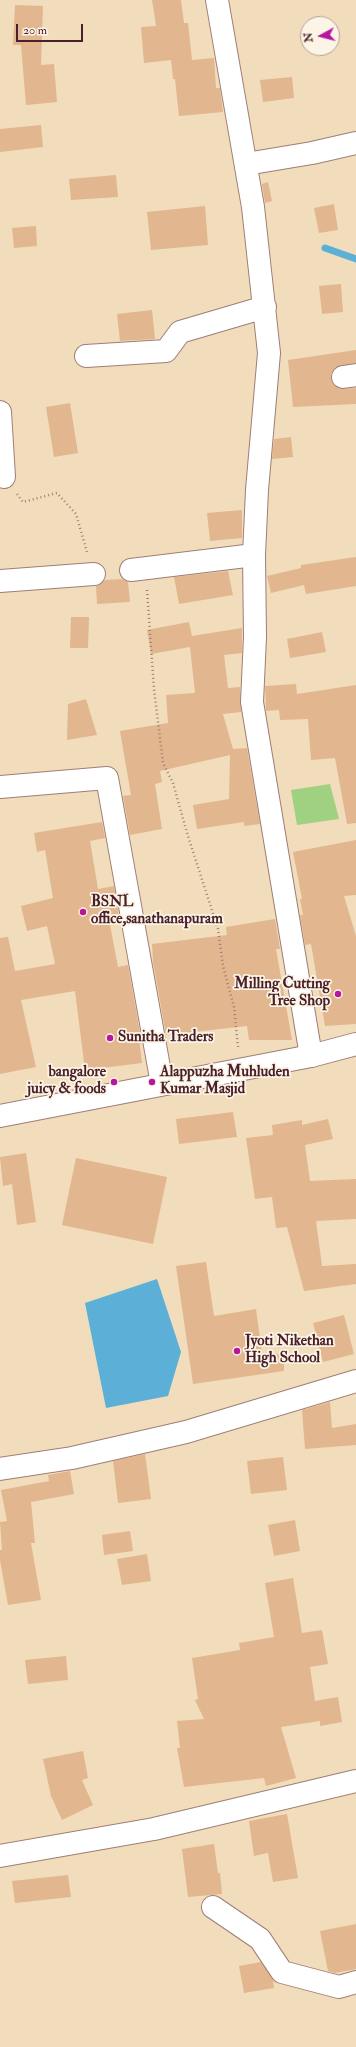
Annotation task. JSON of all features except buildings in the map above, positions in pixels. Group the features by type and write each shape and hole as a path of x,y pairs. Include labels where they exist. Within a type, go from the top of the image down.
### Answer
{"street":[{"path":"217,0 253,207 270,353 257,490 254,555 255,637 252,702 311,1056"},
{"path":"246,164 312,153 356,143"},
{"path":"86,356 166,351 180,332 265,307"},
{"path":"0,412 4,477"},
{"path":"131,570 254,555"},
{"path":"0,582 94,574"},
{"path":"0,787 107,778 162,1084"},
{"path":"0,1116 311,1056 356,1044"},
{"path":"0,1470 72,1458 186,1432 356,1381"},
{"path":"0,1856 154,1829 356,1781"},
{"path":"213,1908 260,1939 282,1972 339,1987 356,1982"}],"path":[{"path":"4,477 24,502 57,493 76,514 94,574"},
{"path":"131,570 149,592 153,682 163,763 173,783 187,833 218,929 223,966 234,1007 242,1069"}],"green space":[{"path":"330,784 339,819 297,825 291,790"}],"water":[{"path":"157,1279 181,1352 168,1396 106,1408 85,1303"}],"waterway":[{"path":"325,248 356,259"}],"place":[{"name":"BSNL office,sanathanapuram","path":"83,912"},
{"name":"Milling Cutting Tree Shop","path":"338,994"},
{"name":"Sunitha Traders","path":"110,1038"},
{"name":"bangalore juicy & foods","path":"114,1082"},
{"name":"Alappuzha Muhluden Kumar Masjid","path":"152,1082"},
{"name":"Jyoti Nikethan High School","path":"237,1351"}]}
